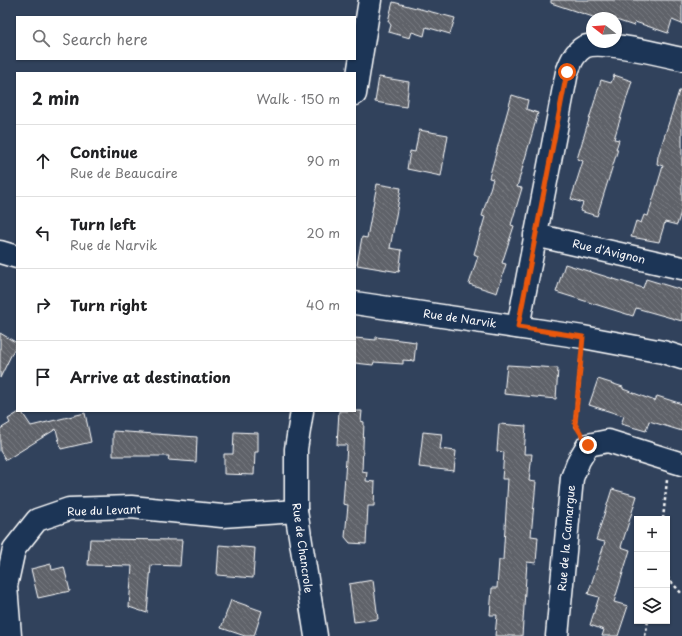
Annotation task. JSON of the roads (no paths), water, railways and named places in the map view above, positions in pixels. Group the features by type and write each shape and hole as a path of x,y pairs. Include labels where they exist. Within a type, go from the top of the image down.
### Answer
{"street":[{"path":"356,88 370,0"},
{"path":"518,327 567,72 571,61 578,52 594,45 608,45 682,59"},
{"name":"Rue d'Avignon","path":"535,235 682,268"},
{"path":"0,252 16,257"},
{"name":"Rue de Narvik","path":"356,303 583,337 663,352 682,358"},
{"name":"Rue de Chancrole","path":"302,412 296,449 296,511 316,636"},
{"name":"Rue de la Camargue","path":"557,636 572,478 579,460 588,445 608,442 675,462"},
{"name":"Rue du Levant","path":"10,636 6,586 14,549 37,520 69,509 116,507 131,507 222,516 296,511"}]}
